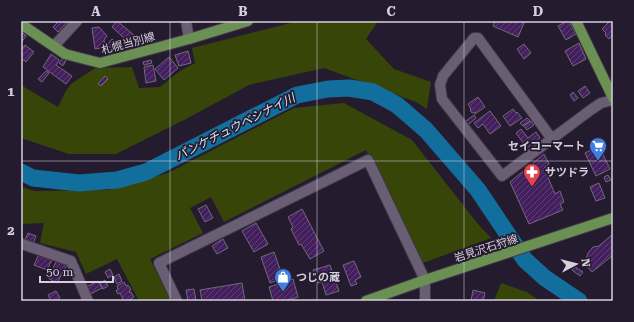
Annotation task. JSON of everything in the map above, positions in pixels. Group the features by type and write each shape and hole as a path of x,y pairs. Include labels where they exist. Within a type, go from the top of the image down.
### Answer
{"main road":[{"name":"札幌当別線","path":"21,24 65,54 100,64 248,21"},
{"path":"576,21 613,99"},
{"name":"岩見沢石狩線","path":"366,301 613,218"}],"street":[{"path":"54,46 77,21"},
{"path":"186,21 188,39"},
{"path":"552,139 478,38 474,38 444,76 440,85 442,99 502,176 601,103 613,99"},
{"path":"177,301 159,263 368,160 425,280 425,301"},
{"path":"22,244 70,261 88,301"}],"green space":[{"path":"298,21 378,21 366,39 394,69 431,82 427,109 416,102 324,68 249,85 116,154 69,154 21,138 21,85 58,107 71,84 95,68 132,67 139,88 160,87 180,71 195,63 192,48"},
{"path":"344,103 412,140 478,224 491,238 423,263 366,150 224,222 211,197 190,208 203,233 150,259 171,301 139,301 117,259 86,274 76,252 40,243 44,223 21,224 21,187 35,191 108,190 168,173 294,108"},
{"path":"501,283 527,292 540,301 494,301"}],"building":[{"path":"55,21 67,22 58,32 53,27 57,23"},
{"path":"117,21 140,40 137,44 127,36 125,39 112,27"},
{"path":"495,21 525,21 518,37 493,26"},
{"path":"569,21 576,34 566,40 558,26"},
{"path":"610,21 613,21 613,34 609,39 602,29"},
{"path":"99,27 107,36 104,40 105,47 95,49 92,28"},
{"path":"23,33 26,36 21,43 21,36"},
{"path":"112,39 120,45 114,51 107,45"},
{"path":"579,43 586,59 573,66 565,51"},
{"path":"524,44 531,53 524,59 517,49"},
{"path":"25,45 34,52 26,62 21,58 21,50"},
{"path":"188,51 191,63 179,66 175,55"},
{"path":"51,54 59,60 56,65 72,76 66,84 43,67"},
{"path":"169,57 178,68 164,80 155,69"},
{"path":"63,58 66,60 63,66 59,63"},
{"path":"151,60 152,63 144,65 143,62"},
{"path":"153,65 156,81 146,83 144,67"},
{"path":"46,71 49,73 42,82 38,79"},
{"path":"105,76 108,79 101,86 98,84"},
{"path":"585,86 590,93 583,98 578,91"},
{"path":"573,92 578,98 574,101 570,95"},
{"path":"478,97 485,107 475,114 474,112 472,113 468,104"},
{"path":"513,109 522,118 510,126 503,116"},
{"path":"490,111 501,126 490,134 483,124 478,128 474,123"},
{"path":"474,115 476,118 469,124 466,121"},
{"path":"527,118 530,121 523,126 520,123"},
{"path":"531,121 534,125 527,130 524,126"},
{"path":"521,129 528,138 536,132 540,138 527,148 516,133"},
{"name":"セイコーマート","path":"599,146 610,169 596,176 585,153"},
{"name":"サツドラ","path":"544,154 549,164 544,168 555,194 560,191 564,202 560,204 563,210 529,224 510,182"},
{"path":"608,175 611,180 606,182 604,177"},
{"path":"599,183 605,198 596,201 590,187"},
{"path":"206,205 213,218 205,222 198,209"},
{"path":"302,209 324,251 310,259 301,244 299,245 291,229 293,227 288,217"},
{"path":"256,223 268,244 254,252 242,231"},
{"path":"28,233 36,236 33,244 25,240"},
{"path":"613,234 613,255 592,272 585,264 588,253 593,247 599,246"},
{"path":"223,239 228,248 217,254 212,246"},
{"path":"274,252 283,278 270,283 261,257"},
{"path":"39,254 52,260 47,270 34,265"},
{"path":"57,260 67,265 57,283 48,278"},
{"path":"354,261 361,277 355,280 357,284 351,286 343,265"},
{"path":"330,265 339,291 326,295 322,282 318,283 313,270"},
{"path":"575,267 583,272 580,276 572,270"},
{"path":"110,269 113,275 108,278 105,272"},
{"path":"119,274 122,281 117,284 114,277"},
{"name":"つじの蔵","path":"293,279 298,297 285,301 273,301 269,287"},
{"path":"105,280 108,286 103,289 100,283"},
{"path":"98,281 102,288 89,295 86,287"},
{"path":"124,282 126,286 128,285 131,290 129,291 130,293 131,292 134,297 127,301 124,301 120,293 118,294 116,291 118,289 117,286"},
{"path":"242,283 245,301 202,301 200,290"},
{"path":"194,289 196,301 188,301 186,290"},
{"path":"473,290 485,293 483,301 471,301"},
{"path":"56,291 60,298 55,301 51,301 48,295"}],"waterway":[{"name":"パンケチュウベシナイ川","path":"21,172 33,178 79,183 117,180 146,172 297,95 328,89 349,88 373,92 397,105 426,130 478,190 525,260 545,278 579,301"}],"place":[{"name":"セイコーマート","path":"598,161"},
{"name":"サツドラ","path":"532,187"},
{"name":"つじの蔵","path":"283,292"}]}
